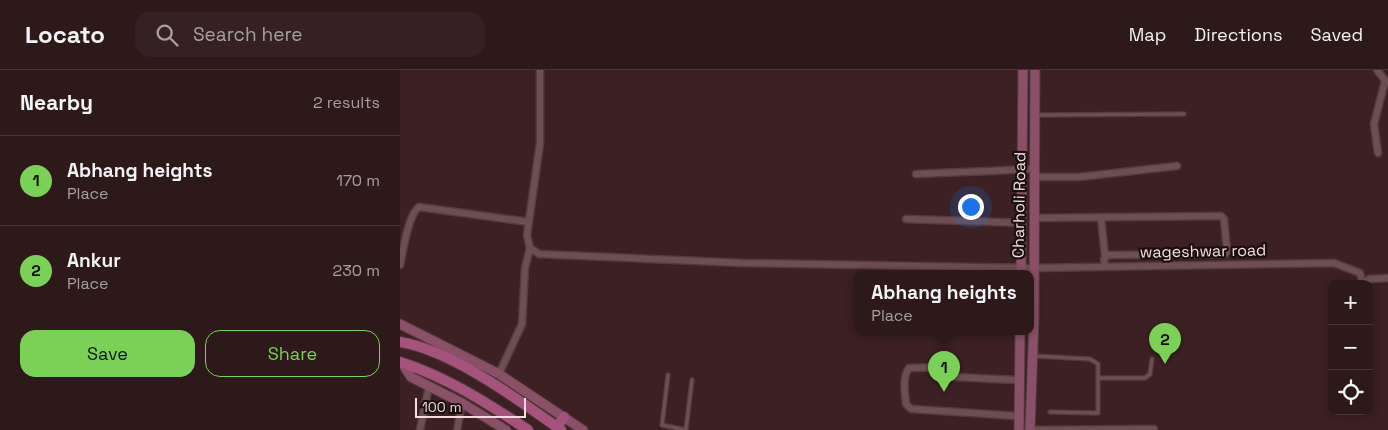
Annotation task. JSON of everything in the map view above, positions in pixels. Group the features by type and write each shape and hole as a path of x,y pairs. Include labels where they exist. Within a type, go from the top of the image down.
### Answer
{"main road":[{"path":"400,342 438,354 510,393 559,429 564,417"},
{"path":"401,362 428,371 479,398 528,430"}],"street":[{"path":"499,374 522,324 525,268 530,248 526,235 540,143 540,70"},
{"name":"Charholi Road","path":"1021,270 1023,70"},
{"name":"Charholi Road","path":"1033,268 1035,70"},
{"path":"1377,70 1387,82 1374,124 1378,153"},
{"path":"916,174 1022,170 1035,173 1079,176 1177,166"},
{"path":"400,265 410,220 415,210 419,207 529,222"},
{"path":"1034,218 1221,216 1224,218 1227,250 1225,254 1105,256"},
{"path":"1101,218 1105,267"},
{"path":"906,219 1022,223"},
{"name":"wageshwar road","path":"530,248 539,254 733,263 985,270"},
{"name":"wageshwar road","path":"1025,270 1033,268 1334,263 1360,274 1362,280"},
{"path":"1370,280 1388,278"},
{"path":"400,324 499,374 583,430"},
{"path":"1019,430 1020,335"},
{"name":"Charholi Road","path":"1030,430 1034,335"},
{"path":"401,362 411,377 462,403 506,430"},
{"path":"1019,416 911,408 906,404 905,373 909,368 948,367 954,377 1020,380"},
{"path":"420,430 429,386"},
{"path":"457,430 462,403"},
{"path":"1030,430 1154,429"}],"lane":[{"path":"1034,115 1184,114"},
{"path":"1034,356 1094,360 1098,364 1098,413 1050,412"},
{"path":"1099,378 1145,378 1150,374 1152,359"},
{"path":"668,375 662,425 686,430 692,380"}],"place":[{"name":"Ankur","path":"1165,364"},
{"name":"Abhang heights","path":"944,392"}]}
